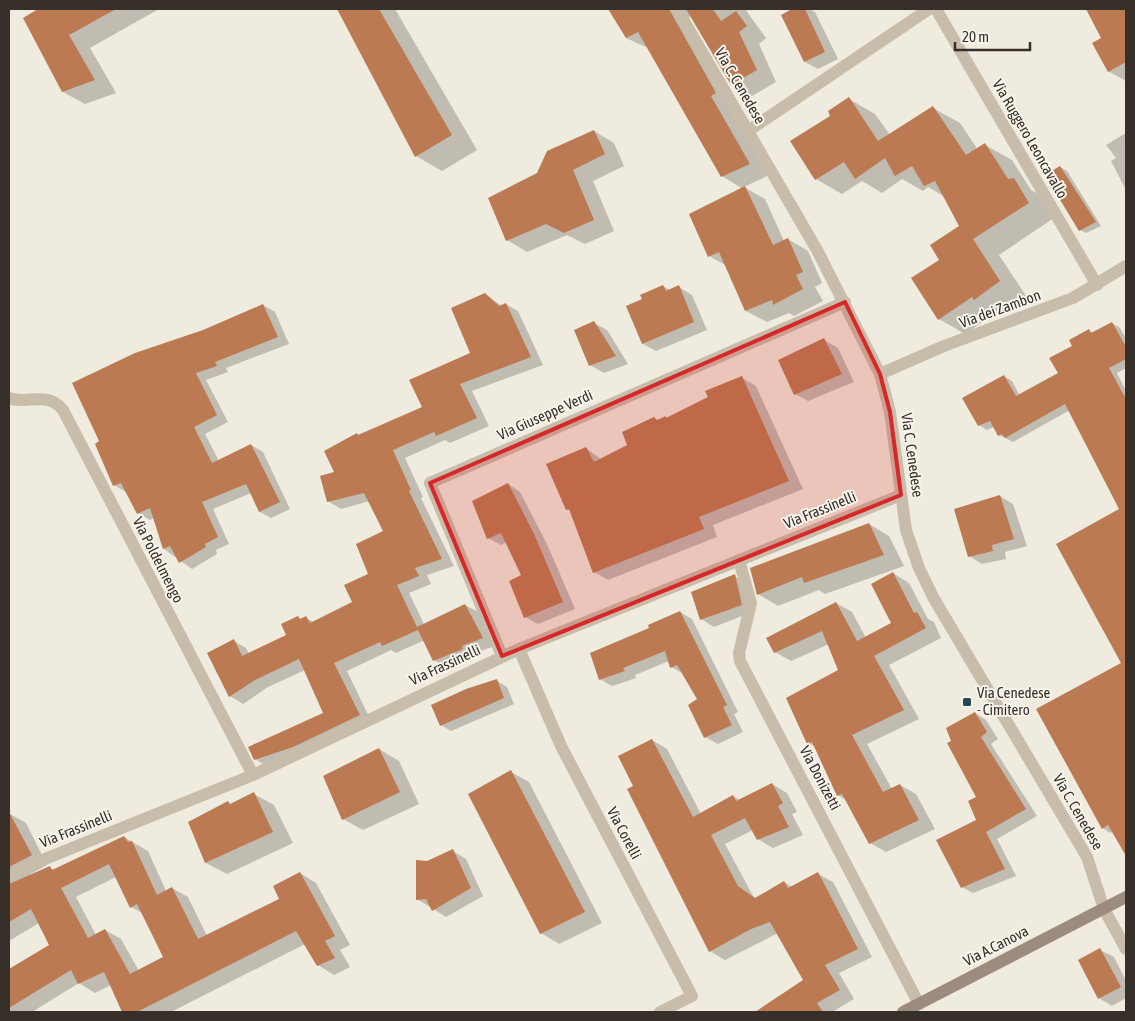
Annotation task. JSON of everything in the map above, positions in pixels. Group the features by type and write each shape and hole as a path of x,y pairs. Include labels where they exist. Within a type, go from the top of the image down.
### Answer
{"street":[{"name":"Via C. Cenedese","path":"677,9 845,302 880,374 890,412 901,495 910,543 924,580 1087,857 1104,909 1126,949"},
{"path":"748,132 928,9"},
{"name":"Via Ruggero Leoncavallo","path":"936,9 1097,285"},
{"name":"Via dei Zambon","path":"880,374 944,346 1054,306 1097,285 1126,266"},
{"name":"Via Giuseppe Verdi","path":"502,656 430,483 845,302"},
{"name":"Via Poldelmengo","path":"9,398 42,398 55,403 63,410 253,775"},
{"name":"Via Frassinelli","path":"9,876 30,865 253,775 502,656 901,495"},
{"name":"Via Donizetti","path":"739,560 751,602 739,653 740,661 920,1004"},
{"name":"Via Corelli","path":"519,649 561,746 692,996 660,1012"},
{"name":"Via A.Canova","path":"903,1012 1126,897"}],"highlighted area":[{"path":"845,302 880,374 890,412 901,495 502,656 430,483"}],"building":[{"path":"38,9 116,9 69,35 95,80 62,92 23,18"},
{"path":"337,9 379,9 452,135 415,157"},
{"path":"608,9 669,9 716,93 711,96 750,164 721,177 638,32 626,38"},
{"path":"686,9 713,9 721,21 736,11 747,26 739,32 757,70 731,85"},
{"path":"792,9 805,9 825,52 804,62 781,15"},
{"path":"1086,9 1126,9 1126,62 1108,72 1092,43 1101,38"},
{"path":"849,97 878,141 933,106 966,155 985,143 1008,179 1014,178 1029,203 973,239 1000,281 974,300 972,297 938,320 911,278 939,260 930,245 959,226 935,181 924,186 912,166 895,176 885,158 855,179 844,162 815,180 790,141 830,116 828,111"},
{"path":"594,130 605,154 573,170 594,220 564,233 546,224 506,241 488,198 537,173 547,151"},
{"path":"1060,166 1096,222 1079,231 1045,175"},
{"path":"745,186 773,245 788,238 803,272 796,275 803,289 773,305 772,300 745,311 719,252 708,257 689,214"},
{"path":"663,285 666,291 679,285 694,322 642,344 626,306 642,299 640,295"},
{"path":"485,293 499,306 506,303 531,357 460,384 477,418 436,436 434,432 393,450 411,490 409,491 442,559 415,568 419,576 397,585 417,627 465,604 483,638 462,646 463,649 433,661 418,630 382,646 380,642 334,663 360,715 293,747 254,760 248,747 323,713 299,659 255,680 229,697 207,653 234,639 242,656 286,635 281,624 298,616 300,619 306,616 310,623 352,602 344,585 368,574 356,544 383,531 364,493 327,502 320,476 334,472 324,451 357,433 358,435 422,407 409,380 470,353 451,308"},
{"path":"263,304 278,337 215,362 217,366 196,373 217,415 194,427 212,463 251,444 280,502 259,512 246,484 202,502 218,537 205,544 206,547 179,563 170,546 163,549 150,508 137,514 121,483 113,486 95,444 99,441 72,383 135,353 203,330"},
{"path":"594,321 616,356 589,366 574,330"},
{"path":"1112,322 1126,347 1126,359 1109,368 1126,399 1126,856 1108,825 1102,829 1036,709 1121,663 1056,544 1119,509 1065,404 1005,438 1002,434 998,436 990,421 978,426 962,398 1004,375 1016,396 1058,373 1049,358 1072,346 1069,340 1089,329 1091,333"},
{"path":"824,338 842,374 794,395 778,360"},
{"path":"742,376 789,481 699,517 704,529 593,573 569,509 566,510 546,464 586,447 594,462 627,445 622,432 654,417 657,420 666,416 666,418 708,397 705,391"},
{"path":"508,483 535,536 563,602 524,618 509,581 521,575 501,533 487,539 472,501"},
{"path":"1000,495 1014,539 992,545 993,551 968,557 954,509"},
{"path":"869,523 884,555 804,583 802,577 757,595 750,568"},
{"path":"893,572 914,613 917,612 926,628 874,656 904,710 852,735 883,792 900,784 919,820 869,844 842,794 837,796 812,742 807,744 786,698 838,670 822,631 774,653 766,638 836,602 857,641 891,623 871,584"},
{"path":"735,574 742,605 700,620 691,592"},
{"path":"680,611 727,705 723,707 732,725 704,738 688,705 697,699 677,665 670,668 665,651 623,668 625,671 599,680 590,653 649,628 648,625"},
{"path":"497,679 504,698 440,726 431,705 466,689"},
{"path":"975,712 987,732 981,737 1026,809 986,832 1005,869 961,888 936,840 976,820 968,801 976,797 947,743 951,741 946,728"},
{"path":"652,739 693,817 733,795 736,801 772,783 783,803 778,806 789,827 757,840 745,818 711,835 738,886 755,898 784,881 788,888 818,872 858,949 825,965 840,990 817,1003 823,1012 755,1012 803,980 770,922 751,929 709,952 627,789 633,786 618,756"},
{"path":"379,748 400,792 342,820 323,776"},
{"path":"511,770 585,912 540,934 468,794"},
{"path":"254,792 273,832 205,863 188,822 228,801 230,804"},
{"path":"9,812 32,855 9,867"},
{"path":"124,836 128,842 132,841 157,895 172,887 198,939 279,899 273,886 300,872 335,936 325,941 335,958 317,966 296,931 137,1012 122,1012 104,972 78,984 71,970 9,1008 9,969 49,945 31,909 9,922 9,884 50,866 52,870","holes":["109,864 130,908 137,904 163,957 130,974 105,929 88,938 61,888"]},
{"path":"453,849 471,888 432,911 426,899 416,900 416,860 427,861"},
{"path":"1100,948 1121,987 1098,999 1078,960"}],"place":[{"name":"Via Cenedese - Cimitero","path":"967,702"}]}
